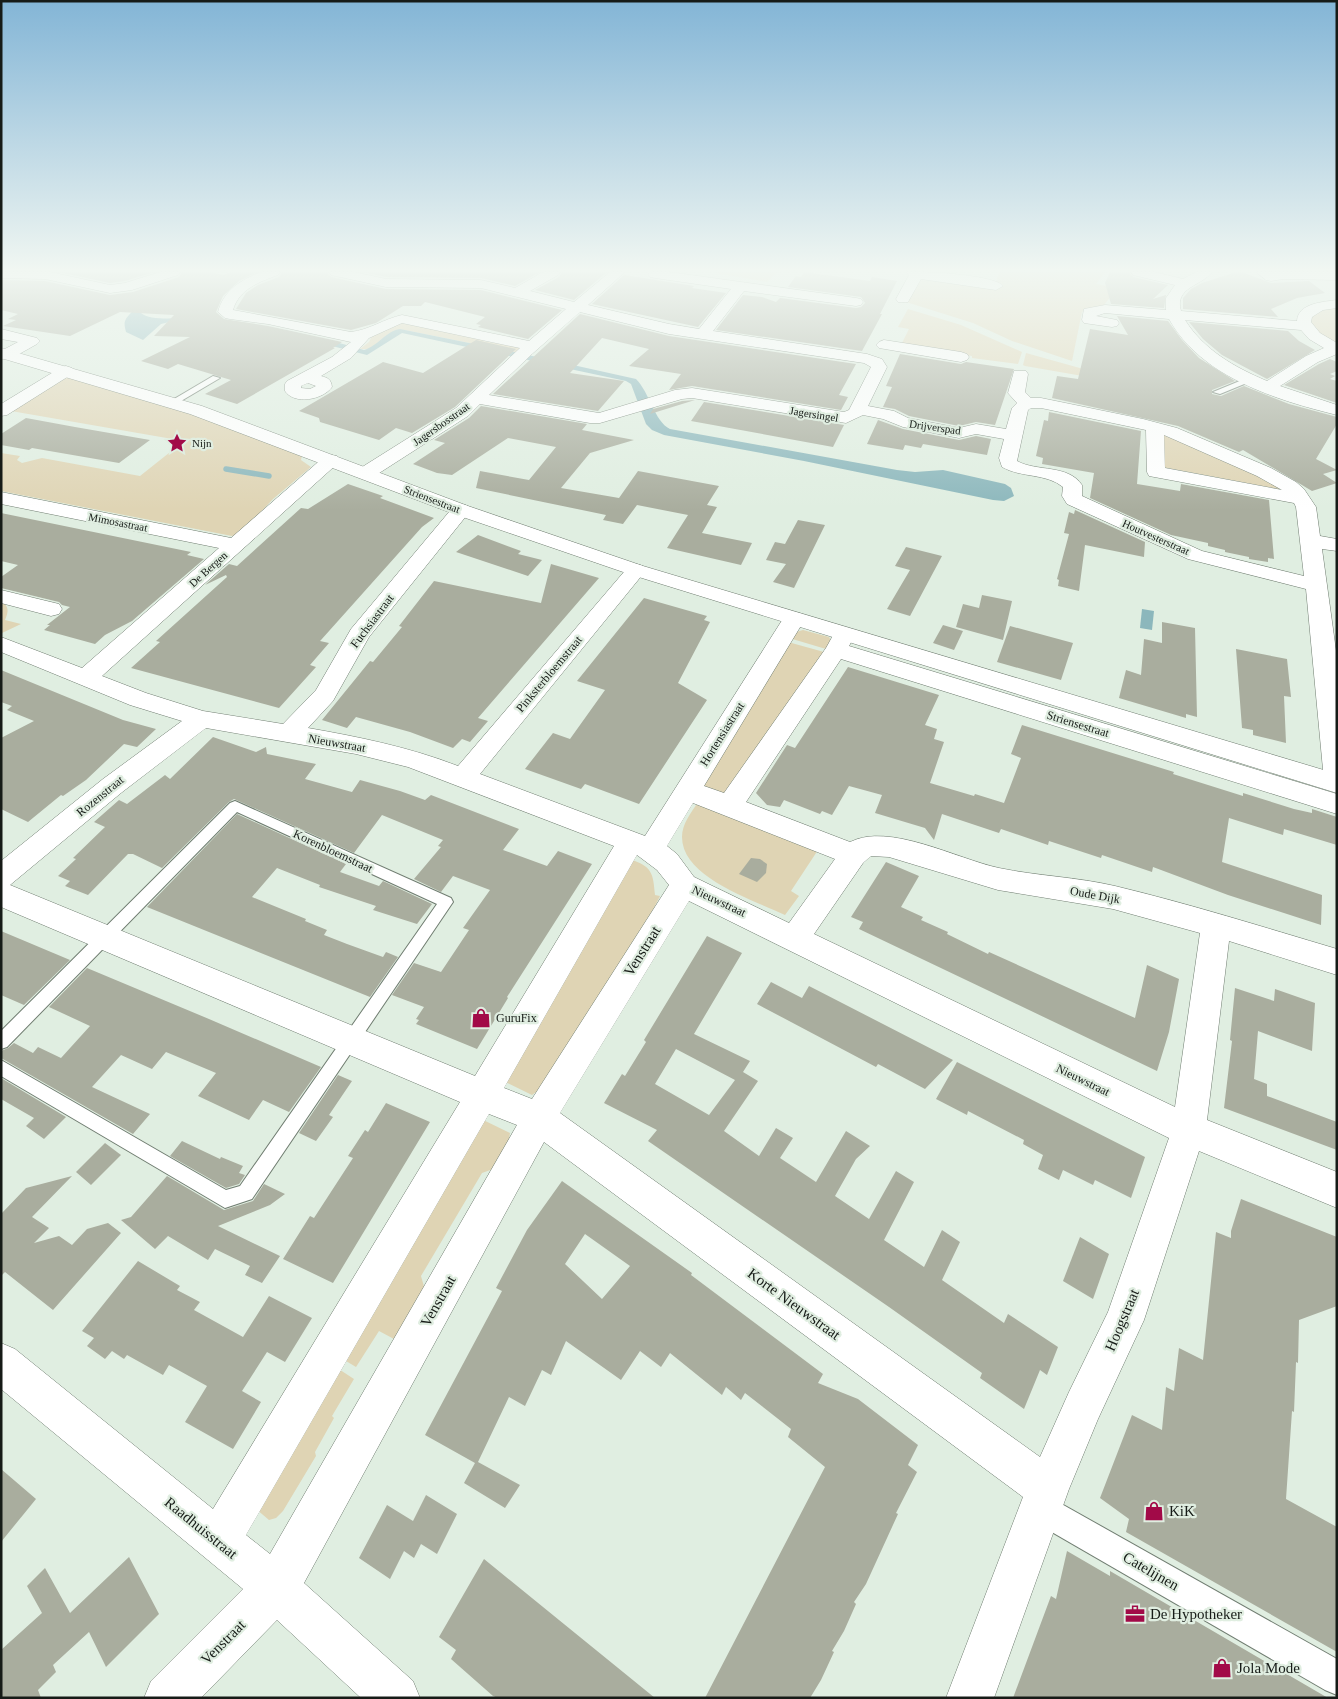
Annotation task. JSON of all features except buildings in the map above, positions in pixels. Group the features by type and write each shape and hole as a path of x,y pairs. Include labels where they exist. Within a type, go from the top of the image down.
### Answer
{"street":[{"path":"306,377 346,351"},
{"path":"518,351 524,353"},
{"path":"816,351 876,362 881,351"},
{"path":"938,351 962,357"},
{"path":"1204,351 1218,362 1268,388 1337,410"},
{"path":"1268,388 1312,359 1331,351"},
{"name":"Jagersbosstraat","path":"366,474 462,412 524,353"},
{"name":"Striensestraat","path":"7,358 66,370 173,402 248,428 461,510 636,570 794,619 840,642 1337,804"},
{"path":"1243,376 1271,366 1312,359"},
{"name":"Jagersingel","path":"477,398 590,418 600,418 692,393 837,418 853,416 858,409 879,366 876,362"},
{"path":"1,411 66,370"},
{"path":"1020,374 1016,393 1027,403"},
{"path":"1013,435 1020,408 1027,403 1041,403 1155,428 1204,445 1264,472 1289,486 1302,499 1306,507 1317,585 1330,646 1337,782"},
{"name":"Drijverspad","path":"858,409 888,415 903,422 959,433 976,429 1013,435"},
{"path":"1155,428 1156,472 1302,499"},
{"name":"Houtvesterstraat","path":"1013,435 1008,463 1022,470 1060,476 1073,486 1072,496 1074,500 1195,555 1317,585"},
{"name":"De Bergen","path":"86,678 331,460"},
{"name":"Mimosastraat","path":"1,498 235,545"},
{"name":"Fuchsiastraat","path":"288,734 325,695 359,634 461,510"},
{"path":"1311,541 1337,545"},
{"name":"Pinksterbloemstraat","path":"462,778 636,570"},
{"path":"1,596 51,609"},
{"name":"Hortensiastraat","path":"641,846 688,790 794,619"},
{"path":"729,806 840,642"},
{"name":"Striensestraat","path":"840,642 1337,782"},
{"name":"Nieuwstraat","path":"1,644 138,699 202,719 356,745 414,759 641,846 667,862 684,885 1131,1104 1189,1130 1337,1190"},
{"name":"Rozenstraat","path":"1,877 112,786 202,719"},
{"path":"688,790 853,855 795,938"},
{"name":"Oude Dijk","path":"853,855 861,847 874,845 890,846 998,879 1113,897 1216,925 1337,962"},
{"path":"218,1542 481,1095 641,846"},
{"name":"Venstraat","path":"168,1698 276,1588 541,1119 554,1092 684,885"},
{"path":"1,894 351,1042 541,1119"},
{"name":"Hoogstraat","path":"975,1695 1045,1499 1083,1406 1125,1320 1189,1130 1216,925"},
{"name":"Korte Nieuwstraat","path":"541,1119 1045,1499"},
{"name":"Raadhuisstraat","path":"1,1363 276,1588 396,1698"},
{"name":"Catelijnen","path":"1045,1499 1337,1678"}],"lane":[{"path":"1217,392 1243,376"},
{"path":"173,402 216,378"},
{"name":"Korenbloemstraat","path":"1,1042 235,806 446,902 246,1192 225,1199 1,1067"}],"shaded area":[{"path":"942,351 1022,352 1018,364 972,358 972,356"},
{"path":"1043,351 1074,351 1072,361"},
{"path":"1026,353 1130,382 1129,384 1025,366 1023,365"},
{"path":"70,377 178,408 302,456 301,460 311,467 273,499 240,534 232,536 1,491 1,453 20,456 17,460 22,463 42,458 140,476 184,441 11,411 61,380"},
{"path":"1164,432 1223,455 1283,490 1162,467"},
{"path":"1,600 8,609 5,620 21,624 2,633"},
{"path":"803,630 829,637 831,641 826,649 789,638 796,632"},
{"path":"788,642 824,652 726,797 701,787"},
{"path":"698,802 818,850 791,891 799,896 785,915 722,886 706,876 694,864 685,852 682,832 685,823"},
{"path":"630,859 643,865 650,871 655,895 660,896 652,912 542,1088 532,1095 499,1079"},
{"path":"475,1116 510,1133 508,1145 493,1169 482,1173 421,1276 425,1290 394,1339 379,1331 356,1367 336,1355"},
{"path":"331,1364 354,1379 332,1416 334,1418 315,1452 316,1456 283,1511 276,1518 269,1520 250,1504"}],"water":[{"path":"353,351 373,351 367,355"},
{"path":"487,351 511,351 636,379 660,420 670,429 897,470 915,472 943,470 1005,484 1011,488 1014,496 1004,501 993,500 804,461 664,435 652,430 646,424 631,384 626,381"},
{"path":"1142,609 1154,611 1152,630 1140,628"}],"waterway":[{"path":"226,469 269,476"}],"place":[{"name":"Nijn","path":"177,443"},
{"name":"GuruFix","path":"481,1018"},
{"name":"KiK","path":"1154,1511"},
{"name":"De Hypotheker","path":"1135,1614"},
{"name":"Jola Mode","path":"1222,1668"}]}
